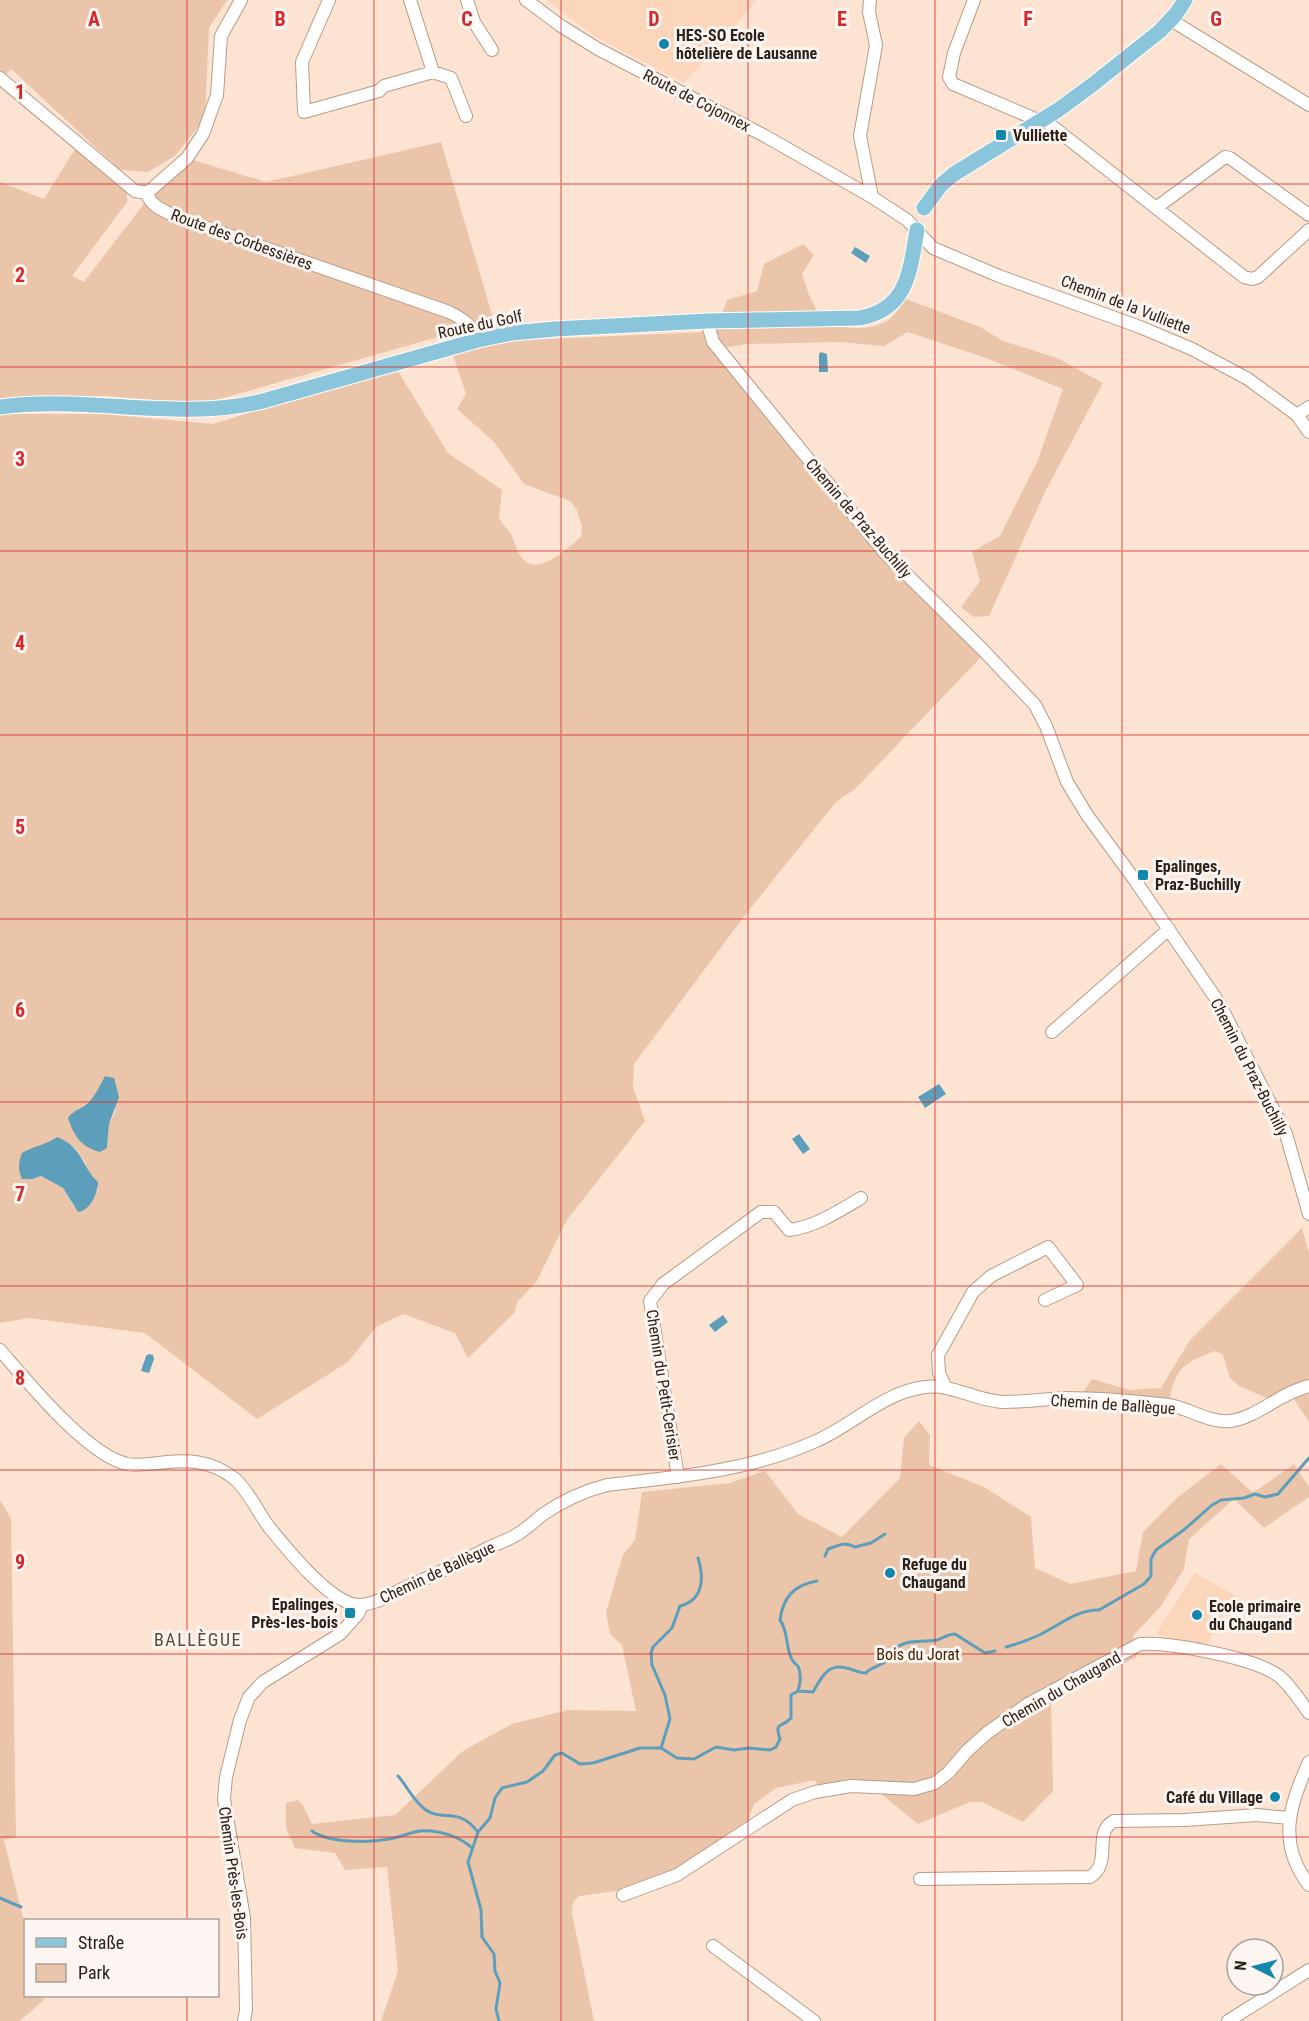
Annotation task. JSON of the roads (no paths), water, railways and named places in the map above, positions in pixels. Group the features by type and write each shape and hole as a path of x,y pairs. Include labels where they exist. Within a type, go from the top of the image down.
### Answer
{"main road":[{"path":"924,208 941,185 954,174 1042,120 1143,45 1171,20 1185,0"},
{"name":"Route du Golf","path":"0,407 72,404 186,410 247,405 478,340 536,330 707,321 872,316 888,308 899,296 908,276 917,230"}],"street":[{"path":"147,194 187,158 203,134 217,95 221,36 241,0"},
{"path":"328,0 302,62 304,112 379,91 384,86 433,72 452,78 466,116"},
{"path":"412,0 433,72"},
{"path":"467,0 474,22 492,50"},
{"name":"Route de Cojonnex","path":"525,0 589,44 756,131 872,197 900,215 917,230"},
{"path":"870,0 869,12 876,45 860,136 872,197"},
{"path":"974,0 954,53 949,77 953,84 1042,120 1244,277 1252,279 1258,277 1309,230"},
{"path":"1171,20 1309,105"},
{"name":"Route des Corbessières","path":"0,78 135,191 147,194 152,203 179,218 449,312 462,318 471,326 478,340"},
{"path":"1156,208 1225,157 1230,158 1309,215"},
{"path":"917,230 924,208"},
{"name":"Chemin de la Vulliette","path":"917,230 933,248 999,276 1140,327 1192,349 1248,379 1296,415 1309,432"},
{"path":"913,252 933,248"},
{"name":"Chemin de Praz-Buchilly","path":"707,321 713,342 884,552 1035,705 1046,726 1060,765"},
{"path":"1296,415 1309,407"},
{"name":"Chemin du Praz-Buchilly","path":"1060,765 1067,782 1087,815 1169,929 1218,1003 1286,1134 1308,1208"},
{"path":"1052,1032 1169,929"},
{"name":"Chemin du Petit-Cerisier","path":"678,1477 650,1301 663,1284 761,1212 774,1212 789,1230 802,1228 839,1212 861,1198"},
{"path":"946,1388 939,1373 937,1361 940,1348 973,1292 991,1276 1048,1247 1077,1285 1045,1300"},
{"name":"Chemin de Ballègue","path":"0,1350 47,1404 111,1458 134,1465 182,1460 201,1461 223,1471 249,1494 268,1526 313,1578 345,1601 362,1605 442,1571 520,1533 543,1514 571,1497 607,1485 723,1471 785,1453 817,1441 903,1392 924,1387 946,1388 976,1397 1005,1402 1068,1398 1153,1403 1179,1407 1216,1420 1230,1421 1309,1386"},
{"name":"Chemin Près-les-Bois","path":"244,2021 246,2010 244,1918 224,1798 226,1777 240,1720 249,1697 262,1682 340,1634 358,1614 362,1605"},
{"name":"Chemin du Chaugand","path":"623,1895 677,1875 792,1800 815,1792 851,1786 914,1790 935,1783 948,1773 987,1732 1028,1704 1140,1644 1158,1643 1217,1654 1265,1668 1287,1683 1309,1713"},
{"path":"1309,1762 1295,1795 1289,1818 1288,1839 1301,1875 1309,1885"},
{"path":"920,1879 1090,1877 1098,1873 1101,1865 1104,1832 1108,1824 1114,1821 1185,1820 1257,1815 1289,1818"},
{"path":"713,1946 814,2021"},
{"path":"1228,2021 1309,1970"}],"water":[{"path":"855,247 870,256 866,263 851,253"},
{"path":"821,352 827,354 828,372 819,372"},
{"path":"105,1076 114,1078 119,1097 109,1124 107,1148 100,1152 79,1140 68,1118 91,1100"},
{"path":"939,1084 946,1094 925,1108 918,1097"},
{"path":"799,1134 810,1149 803,1154 792,1139"},
{"path":"57,1137 66,1141 77,1151 98,1182 92,1201 82,1211 78,1212 63,1188 41,1176 22,1179 19,1166 22,1153"},
{"path":"723,1315 728,1322 715,1332 709,1325"},
{"path":"153,1355 154,1359 149,1373 141,1371 146,1356"}],"waterway":[{"path":"1006,1647 1037,1636 1075,1615 1099,1610 1144,1584 1151,1576 1151,1559 1156,1550 1212,1505 1221,1500 1244,1498 1255,1494 1265,1497 1278,1494 1309,1458"},
{"path":"825,1556 828,1549 848,1544 855,1547 871,1543 885,1534"},
{"path":"661,1748 670,1719 665,1695 652,1665 651,1653 653,1647 672,1628 680,1606 694,1599 698,1593 701,1580 698,1558"},
{"path":"798,1690 799,1669 791,1657 780,1620 784,1605 791,1593 817,1581"},
{"path":"499,2021 496,2009 500,1983 495,1971 494,1954 482,1937 481,1910 468,1862 478,1832 490,1818 495,1798 502,1788 527,1782 543,1771 555,1755 562,1753 580,1764 593,1763 640,1748 661,1748 677,1758 694,1759 716,1747 734,1750 749,1748 770,1750 776,1747 780,1739 778,1727 791,1718 791,1695 798,1691 813,1692 829,1670 839,1667 866,1673 884,1663 894,1650 905,1643 937,1640 952,1634 985,1653 995,1651"},
{"path":"398,1776 426,1810 438,1815 464,1819 478,1832"},
{"path":"312,1831 328,1838 360,1841 381,1840 420,1831 434,1831 455,1837 472,1848"},
{"path":"0,1898 21,1907"}],"place":[{"name":"HES-SO Ecole hôtelière de Lausanne","path":"664,44"},
{"name":"Vulliette","path":"1001,135"},
{"name":"Epalinges, Praz-Buchilly","path":"1143,875"},
{"name":"Refuge du Chaugand","path":"890,1573"},
{"name":"Epalinges, Près-les-bois","path":"350,1613"},
{"name":"Ecole primaire du Chaugand","path":"1197,1615"},
{"name":"Café du Village","path":"1275,1797"}],"district":[{"name":"BALLÈGUE","path":"198,1640"}],"park label":[{"name":"Bois du Jorat","path":"918,1654"}]}
